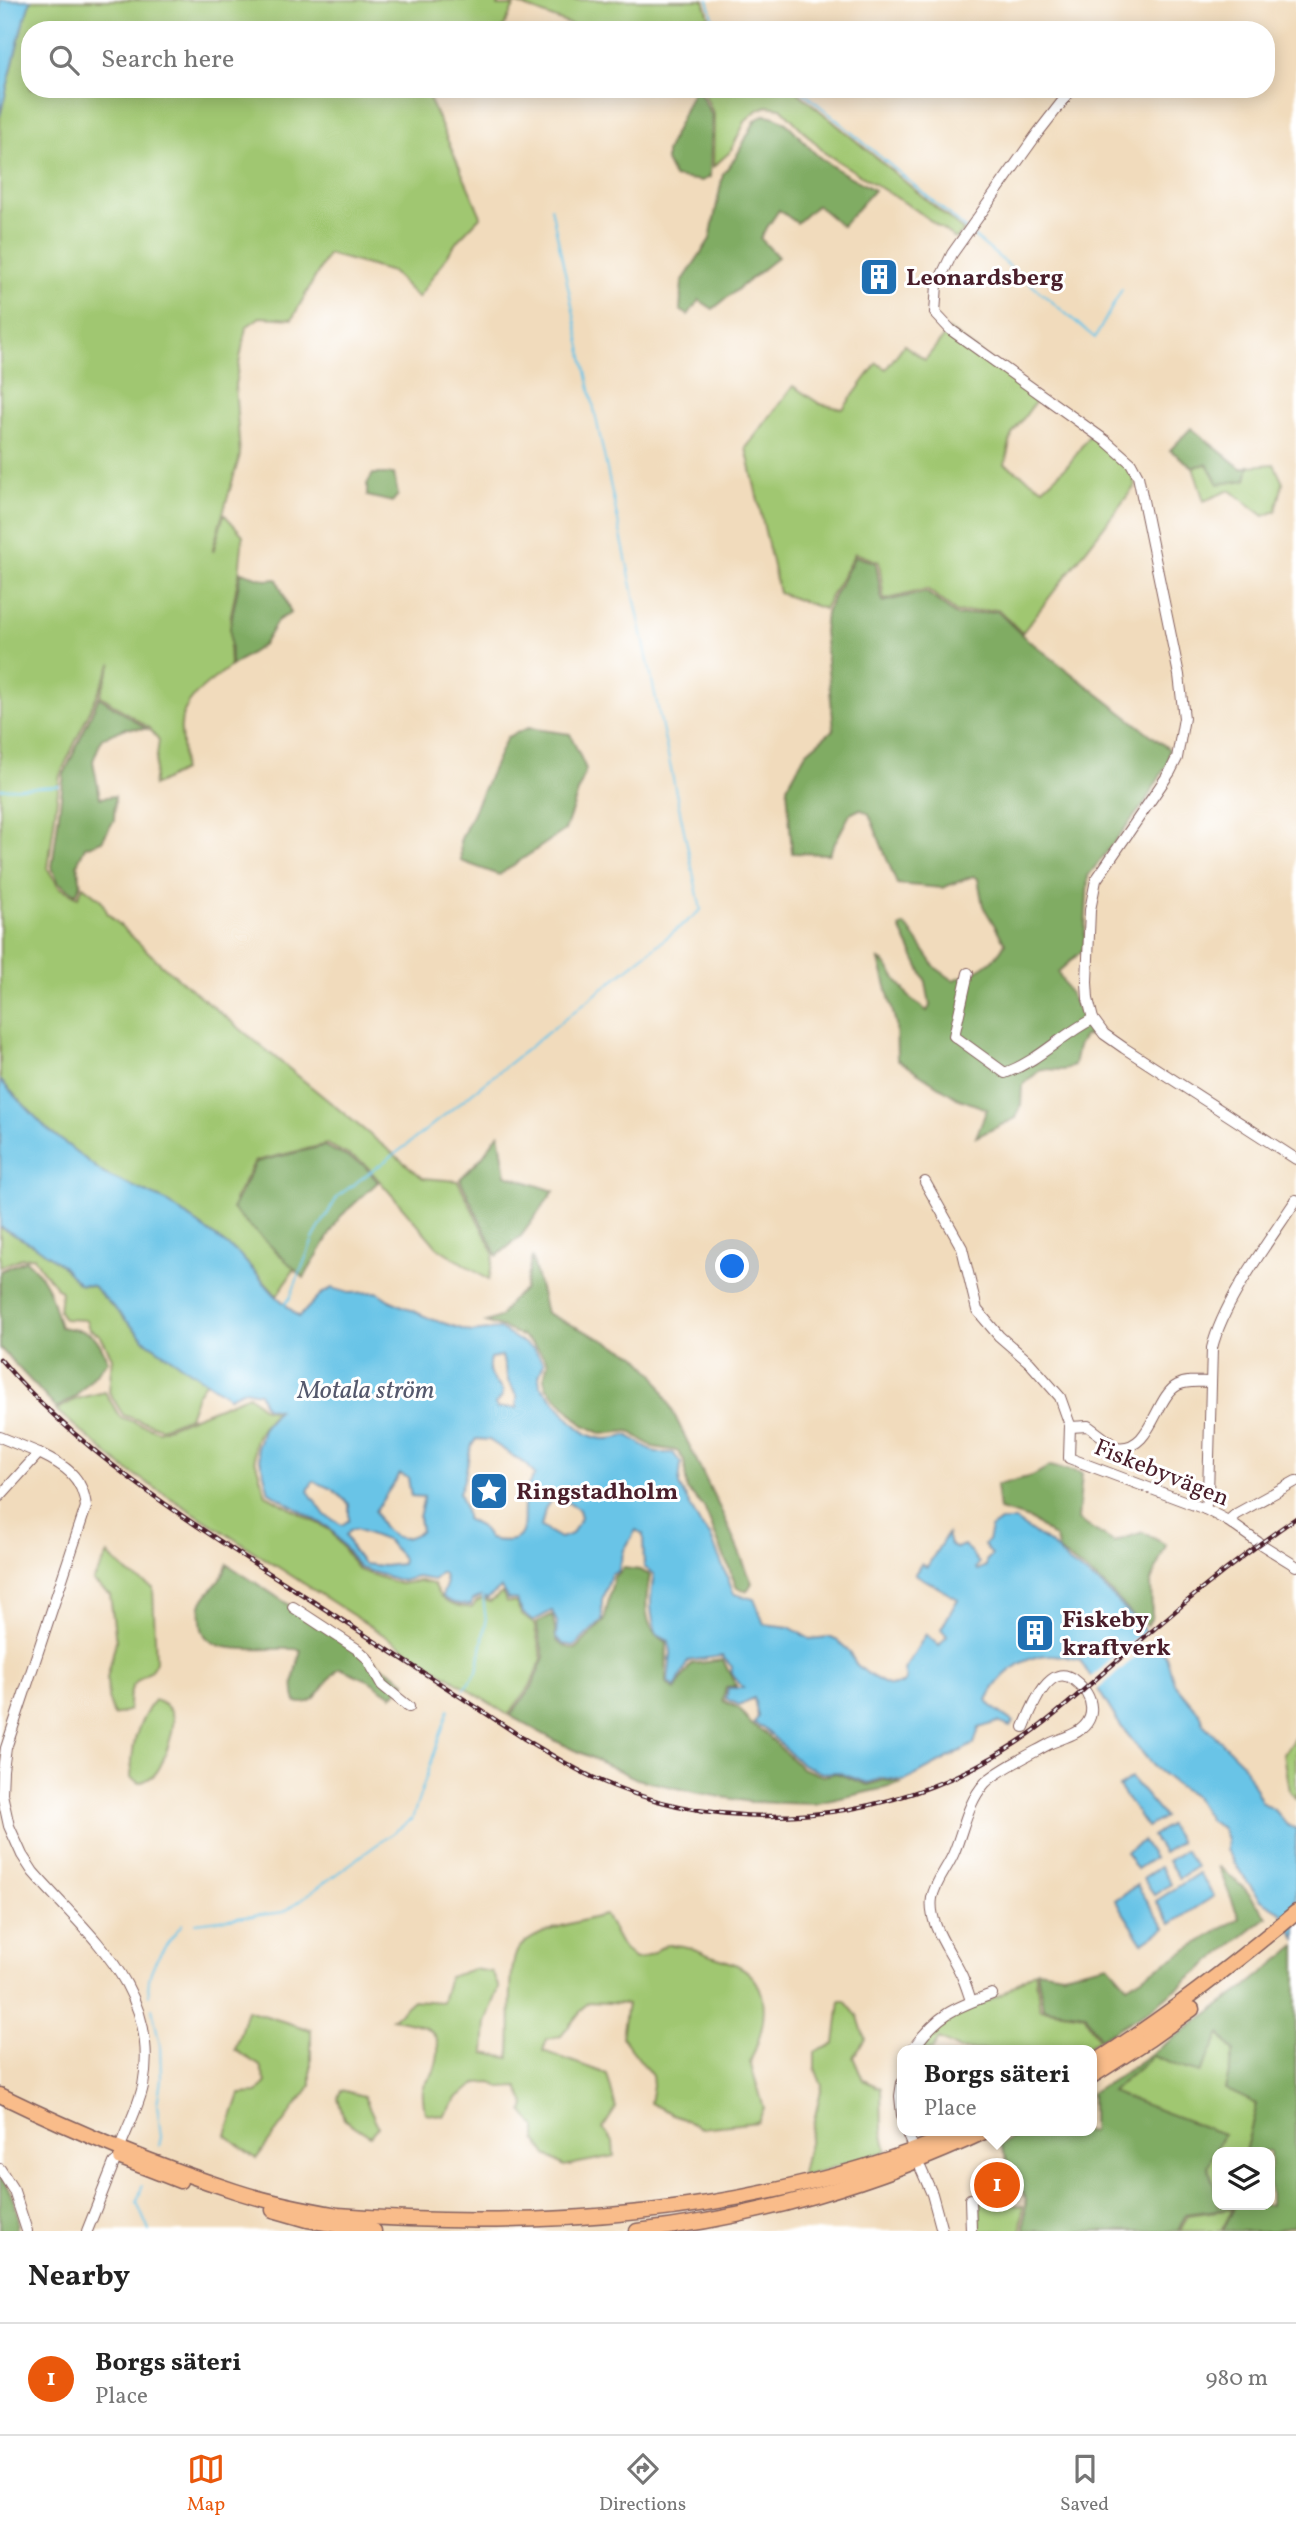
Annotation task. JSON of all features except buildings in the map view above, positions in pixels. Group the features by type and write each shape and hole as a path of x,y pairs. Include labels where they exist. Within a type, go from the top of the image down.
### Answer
{"highway":[{"path":"1097,2072 1203,2001 1274,1937 1296,1912"},
{"path":"1097,2060 1146,2030 1296,1924"},
{"path":"0,2095 157,2162 237,2191 310,2210 355,2218 406,2226 479,2230 618,2223 698,2212 775,2196 840,2177 951,2136"},
{"path":"0,2106 154,2172 234,2200 308,2220 374,2231"},
{"path":"637,2231 714,2218 812,2196 901,2167 974,2136"}],"street":[{"path":"1065,98 952,254 937,285 935,313 951,330 1106,441 1132,463 1138,476 1179,675 1184,718 1177,758 1170,772 1096,880 1090,910 1087,982 1093,1019 1104,1034 1124,1048 1296,1159"},
{"path":"968,973 954,1036 1003,1076 1033,1061 1058,1044 1074,1028 1093,1019"},
{"name":"Fiskebyvägen","path":"925,1182 962,1248 977,1310 999,1335 1041,1374 1060,1397 1070,1427 1069,1458 1205,1509 1296,1566"},
{"path":"1205,1509 1208,1494 1212,1348 1221,1318 1296,1200"},
{"path":"1070,1427 1088,1426 1116,1447 1131,1446 1141,1437 1173,1387 1188,1382 1210,1382"},
{"path":"0,1437 62,1464 73,1473 85,1495 86,1507 6,1748 2,1794 9,1826 27,1864 124,1978 138,2006 146,2057 142,2088 122,2141"},
{"path":"0,1496 39,1452"},
{"path":"1228,1521 1296,1481"},
{"path":"293,1607 357,1649 367,1658 382,1685 409,1707"},
{"path":"971,2001 961,1974 934,1922 932,1899 935,1887 954,1851 964,1817 984,1784 1040,1749 1081,1729 1093,1711 1091,1700 1073,1679 1058,1676 1044,1686 1024,1727"},
{"path":"916,2045 926,2031 946,2013 992,1994"},
{"path":"908,2136 912,2145"},
{"path":"87,2231 114,2163"},
{"path":"0,2169 15,2191 27,2231"},
{"path":"921,2169 932,2194 942,2231"},
{"path":"970,2199 971,2231"}],"green space":[{"path":"31,0 500,0 498,6 514,6 506,21 24,21"},
{"path":"704,0 710,21 561,21 518,4 502,2"},
{"path":"21,31 21,98 429,98 481,216 458,240 418,298 392,272 328,254 292,319 260,317 246,327 235,385 240,455 213,548 213,552 224,514 243,535 230,619 235,644 229,647 230,667 196,694 184,711 181,721 182,771 153,786 159,740 149,728 100,695 112,663 60,775 48,869 59,887 78,897 83,886 101,900 108,914 162,965 423,1178 458,1181 494,1253 489,1280 437,1247 364,1163 327,1144 255,1161 234,1200 295,1268 277,1296 239,1254 166,1201 104,1174 46,1128 0,1080 0,116"},
{"path":"690,98 703,98 712,116 710,177 702,181 674,177 666,161 666,152"},
{"path":"706,98 805,98 964,231 956,239 916,210 825,153 781,108 767,106 757,110 746,120 730,152 713,167 714,115"},
{"path":"763,115 780,119 824,161 874,190 842,226 817,205 797,223 779,210 760,238 778,257 713,309 699,300 688,315 680,310 682,282 710,239 723,174 736,157 755,121"},
{"path":"949,330 1039,397 1012,434 1005,464 1043,488 1069,464 1090,434 1124,463 1130,470 1135,486 1022,633 998,609 957,613 927,589 884,600 879,562 855,553 824,609 779,593 746,448 793,386 820,404 843,409 877,363 886,369 904,345 925,360"},
{"path":"1191,428 1242,469 1249,466 1246,480 1218,484 1207,464 1193,467 1170,450"},
{"path":"1207,464 1246,480 1249,466 1274,464 1283,483 1276,511 1264,516 1230,490 1204,501 1193,467"},
{"path":"373,474 394,474 398,495 392,502 367,496 367,484"},
{"path":"855,556 876,563 882,602 926,592 957,616 997,611 1023,636 1169,749 1168,763 1144,804 1088,876 1084,949 1058,972 1092,1034 1084,1036 1078,1046 1074,1065 1063,1070 1041,1069 1022,1086 1021,1105 1016,1118 976,1137 987,1109 957,1098 897,1059 896,1024 879,960 884,962 910,998 927,1011 930,1006 926,982 900,928 904,925 909,929 936,968 953,980 990,962 1005,943 983,906 978,879 973,876 942,888 897,884 869,814 860,809 850,814 829,854 792,853 787,787 806,753 834,729 824,632 826,612"},
{"path":"241,572 266,580 277,579 291,613 278,620 263,645 231,666 230,627"},
{"path":"99,697 147,729 126,728 102,738 93,761 100,798 115,796 114,820 102,841 85,847 77,864 81,884 76,894 59,883 52,868 64,774"},
{"path":"528,728 570,734 586,769 565,830 499,875 461,861 460,841 507,737"},
{"path":"499,1133 506,1175 554,1191 521,1236 497,1256 460,1179 482,1157"},
{"path":"324,1146 364,1165 378,1182 340,1217 304,1278 232,1209 256,1162"},
{"path":"0,1227 37,1247 61,1265 79,1284 93,1286 147,1342 206,1381 197,1395 189,1417 161,1428 123,1415 109,1392 112,1357 100,1335 89,1329 86,1320 64,1319 59,1311 61,1292 34,1257 22,1258 0,1267"},
{"path":"532,1257 546,1313 636,1355 655,1375 726,1521 752,1583 747,1591 737,1588 704,1507 687,1490 684,1460 677,1451 653,1447 629,1431 602,1434 582,1424 546,1387 544,1378 548,1363 536,1347 514,1332 486,1322 500,1317 511,1300 524,1290"},
{"path":"26,1260 45,1283 60,1327 91,1334 108,1361 75,1397 56,1408 0,1348 0,1271"},
{"path":"105,1392 120,1417 159,1431 249,1395 264,1409 276,1411 259,1433 254,1450 266,1495 330,1530 358,1570 400,1584 420,1581 433,1584 444,1600 458,1606 472,1608 482,1599 490,1602 502,1593 507,1602 516,1603 522,1615 534,1624 542,1659 530,1686 508,1715 124,1468 56,1410 76,1399"},
{"path":"1050,1466 1082,1473 1078,1520 1114,1542 1143,1532 1166,1545 1151,1581 1152,1617 1147,1626 1132,1615 1104,1585 1059,1551 1056,1539 1030,1519 999,1510 996,1485 1032,1476"},
{"path":"108,1554 129,1574 153,1588 156,1661 150,1671 132,1688 129,1710 114,1716 108,1698 107,1678 116,1641 110,1595 93,1581"},
{"path":"227,1564 406,1682 392,1696 368,1680 340,1668 316,1697 304,1703 296,1702 294,1683 301,1650 226,1647 213,1643 205,1635 201,1622 201,1605 222,1576"},
{"path":"623,1568 640,1570 650,1575 647,1613 653,1630 667,1642 666,1683 675,1690 691,1664 723,1660 736,1686 726,1687 723,1701 739,1708 751,1724 764,1732 801,1768 823,1776 836,1773 868,1785 884,1780 902,1783 814,1804 750,1802 637,1779 510,1716 532,1687 544,1657 536,1623 552,1615 558,1642 576,1649 604,1621 614,1576"},
{"path":"154,1700 170,1711 173,1718 172,1730 157,1771 140,1783 131,1778 132,1755 139,1728"},
{"path":"1296,1736 1296,1799 1289,1791 1283,1754"},
{"path":"1218,1866 1245,1889 1267,1917 1151,2009 1100,2039 1085,2014 1043,2008 1037,1970 1063,1974 1108,1964 1127,1986 1239,1918"},
{"path":"605,1915 624,1950 635,1959 646,1957 665,1946 685,1946 737,1965 758,1984 764,2009 763,2023 750,2062 764,2108 758,2122 701,2128 650,2103 652,2076 622,2037 627,2004 588,2002 561,2036 547,2039 543,2051 607,2074 616,2108 603,2128 613,2142 614,2156 564,2166 547,2155 536,2140 536,2127 523,2112 525,2105 518,2087 500,2088 491,2082 478,2083 459,2096 444,2116 425,2113 423,2090 434,2071 438,2057 436,2038 424,2027 392,2019 413,2000 442,2002 449,1977 473,1969 492,1972 499,1988 486,2023 484,2053 509,2058 513,1968 515,1955 520,1947 537,1935"},
{"path":"1296,1946 1295,2225 1273,2231 1223,2231 1233,2210 1275,2210 1275,2147 1246,2147 1257,2104 1225,2089 1234,2051 1220,2034 1200,2073 1153,2056 1111,2092 1223,2134 1217,2147 1212,2147 1212,2157 1208,2166 1212,2180 1212,2210 1218,2210 1186,2214 1178,2231 1024,2231 1026,2199 1000,2145 1016,2136 1097,2136 1097,2089 1243,1989"},
{"path":"1035,1971 1040,2009 1084,2015 1098,2040 1090,2045 950,2045 939,2039 935,2045 925,2045 944,2021 1002,1994"},
{"path":"840,2001 845,2001 858,2017 865,2039 853,2057 863,2080 881,2088 882,2130 887,2151 801,2177 822,2086 815,2068 815,2052 835,2044"},
{"path":"247,2010 311,2030 311,2085 256,2159 226,2135 240,2094 257,2093 266,2082 260,2066 235,2050"},
{"path":"1219,2033 1234,2051 1257,2104 1246,2147 1217,2147 1223,2134 1110,2092 1153,2055 1180,2067 1200,2072"},
{"path":"341,2090 364,2096 378,2126 370,2136 344,2119 338,2098"},
{"path":"1212,2157 1212,2180 1208,2166"},
{"path":"0,2177 15,2203 18,2217 16,2231 0,2231"},
{"path":"980,2201 1023,2206 1021,2231 980,2231"},
{"path":"1232,2210 1221,2231 1180,2231 1188,2215"}],"water":[{"path":"0,0 31,0 24,21 21,21 21,31 0,116"},
{"name":"Motala ström","path":"0,1080 46,1128 104,1174 166,1201 239,1254 273,1293 299,1317 321,1294 332,1288 349,1293 377,1292 431,1319 471,1332 499,1329 534,1349 544,1363 539,1376 540,1386 577,1427 598,1438 611,1439 627,1435 656,1453 673,1453 681,1463 679,1485 701,1526 710,1535 734,1594 754,1599 764,1624 789,1627 810,1639 829,1637 838,1641 848,1650 856,1664 889,1686 902,1684 906,1679 904,1670 926,1634 939,1646 947,1636 941,1629 958,1599 915,1574 921,1564 927,1567 947,1534 950,1545 957,1548 964,1545 979,1563 976,1568 978,1570 986,1566 986,1561 992,1555 984,1545 988,1541 991,1528 1001,1521 1015,1521 1052,1545 1067,1561 1102,1586 1140,1625 1166,1656 1174,1683 1201,1715 1204,1725 1242,1762 1262,1802 1274,1810 1287,1825 1296,1829 1296,1939 1281,1912 1261,1900 1247,1882 1226,1850 1227,1839 1222,1828 1210,1821 1195,1797 1153,1766 1120,1725 1080,1660 1042,1656 1022,1662 1013,1668 998,1683 987,1700 992,1707 1013,1722 1010,1727 998,1722 979,1728 974,1744 905,1781 883,1778 868,1783 837,1772 822,1773 801,1764 764,1728 754,1723 758,1717 754,1698 739,1705 726,1699 728,1688 743,1688 731,1673 732,1667 722,1656 688,1661 675,1688 668,1682 671,1653 669,1641 657,1635 654,1627 651,1605 654,1574 644,1567 643,1534 636,1530 624,1550 618,1572 611,1574 602,1600 602,1620 575,1646 563,1644 556,1638 557,1622 552,1611 533,1621 523,1613 516,1600 508,1599 501,1588 487,1599 482,1596 473,1600 471,1605 459,1604 442,1596 446,1585 441,1572 434,1580 417,1577 402,1581 359,1568 331,1529 269,1492 257,1448 264,1426 278,1410 265,1407 259,1393 244,1390 229,1397 147,1342 93,1286 79,1284 61,1265 37,1247 0,1227","holes":["502,1356 508,1381 517,1396 517,1408 497,1408 495,1404 502,1397 503,1390 491,1376 490,1358","476,1439 489,1440 528,1466 535,1475 526,1490 523,1529 514,1540 489,1539 481,1527 466,1519 459,1492 465,1478 470,1450","400,1474 408,1478 411,1496 424,1497 419,1517 421,1531 413,1536 399,1538 393,1535 383,1526 375,1511","313,1481 332,1489 349,1504 349,1520 342,1525 325,1515 308,1491","555,1494 579,1510 581,1517 572,1534 560,1538 541,1527 545,1509","356,1529 388,1541 403,1559 402,1564 363,1564 346,1535 350,1530"]},
{"path":"1131,1778 1164,1817 1147,1827 1119,1787"},
{"path":"1169,1825 1180,1842 1163,1853 1152,1836"},
{"path":"1143,1841 1154,1858 1137,1869 1126,1852"},
{"path":"1185,1850 1196,1867 1179,1878 1168,1861"},
{"path":"1160,1867 1171,1884 1154,1895 1143,1878"},
{"path":"1199,1873 1214,1896 1171,1924 1156,1901"},
{"path":"1137,1885 1165,1928 1143,1943 1115,1900"}],"pier":[{"path":"1148,1628 1156,1639 1095,1692 1088,1680"}],"waterway":[{"path":"708,0 714,21"},
{"path":"811,98 966,229"},
{"path":"285,1304 290,1298 314,1237 338,1196 407,1145 701,910 551,207"},
{"path":"970,233 1095,338 1122,289"},
{"path":"0,789 59,786"},
{"path":"463,1690 477,1672 486,1622 483,1596"},
{"path":"196,1923 284,1912 412,1819 449,1709"},
{"path":"149,1995 148,1985 153,1966 182,1924"},
{"path":"152,2008 160,2045 161,2080 157,2104 161,2137 159,2146"},
{"path":"142,2186 137,2203 149,2231"}],"railway":[{"path":"0,1359 63,1424 133,1481 207,1533 523,1738 592,1777 644,1797 698,1810 753,1816 808,1814 863,1806 916,1792 968,1771 1043,1724 1205,1586 1296,1518"}],"place":[{"name":"Leonardsberg","path":"879,277"},
{"name":"Ringstadholm","path":"489,1491"},
{"name":"Fiskeby kraftverk","path":"1035,1633"},
{"name":"Borgs säteri","path":"997,2185"}]}
